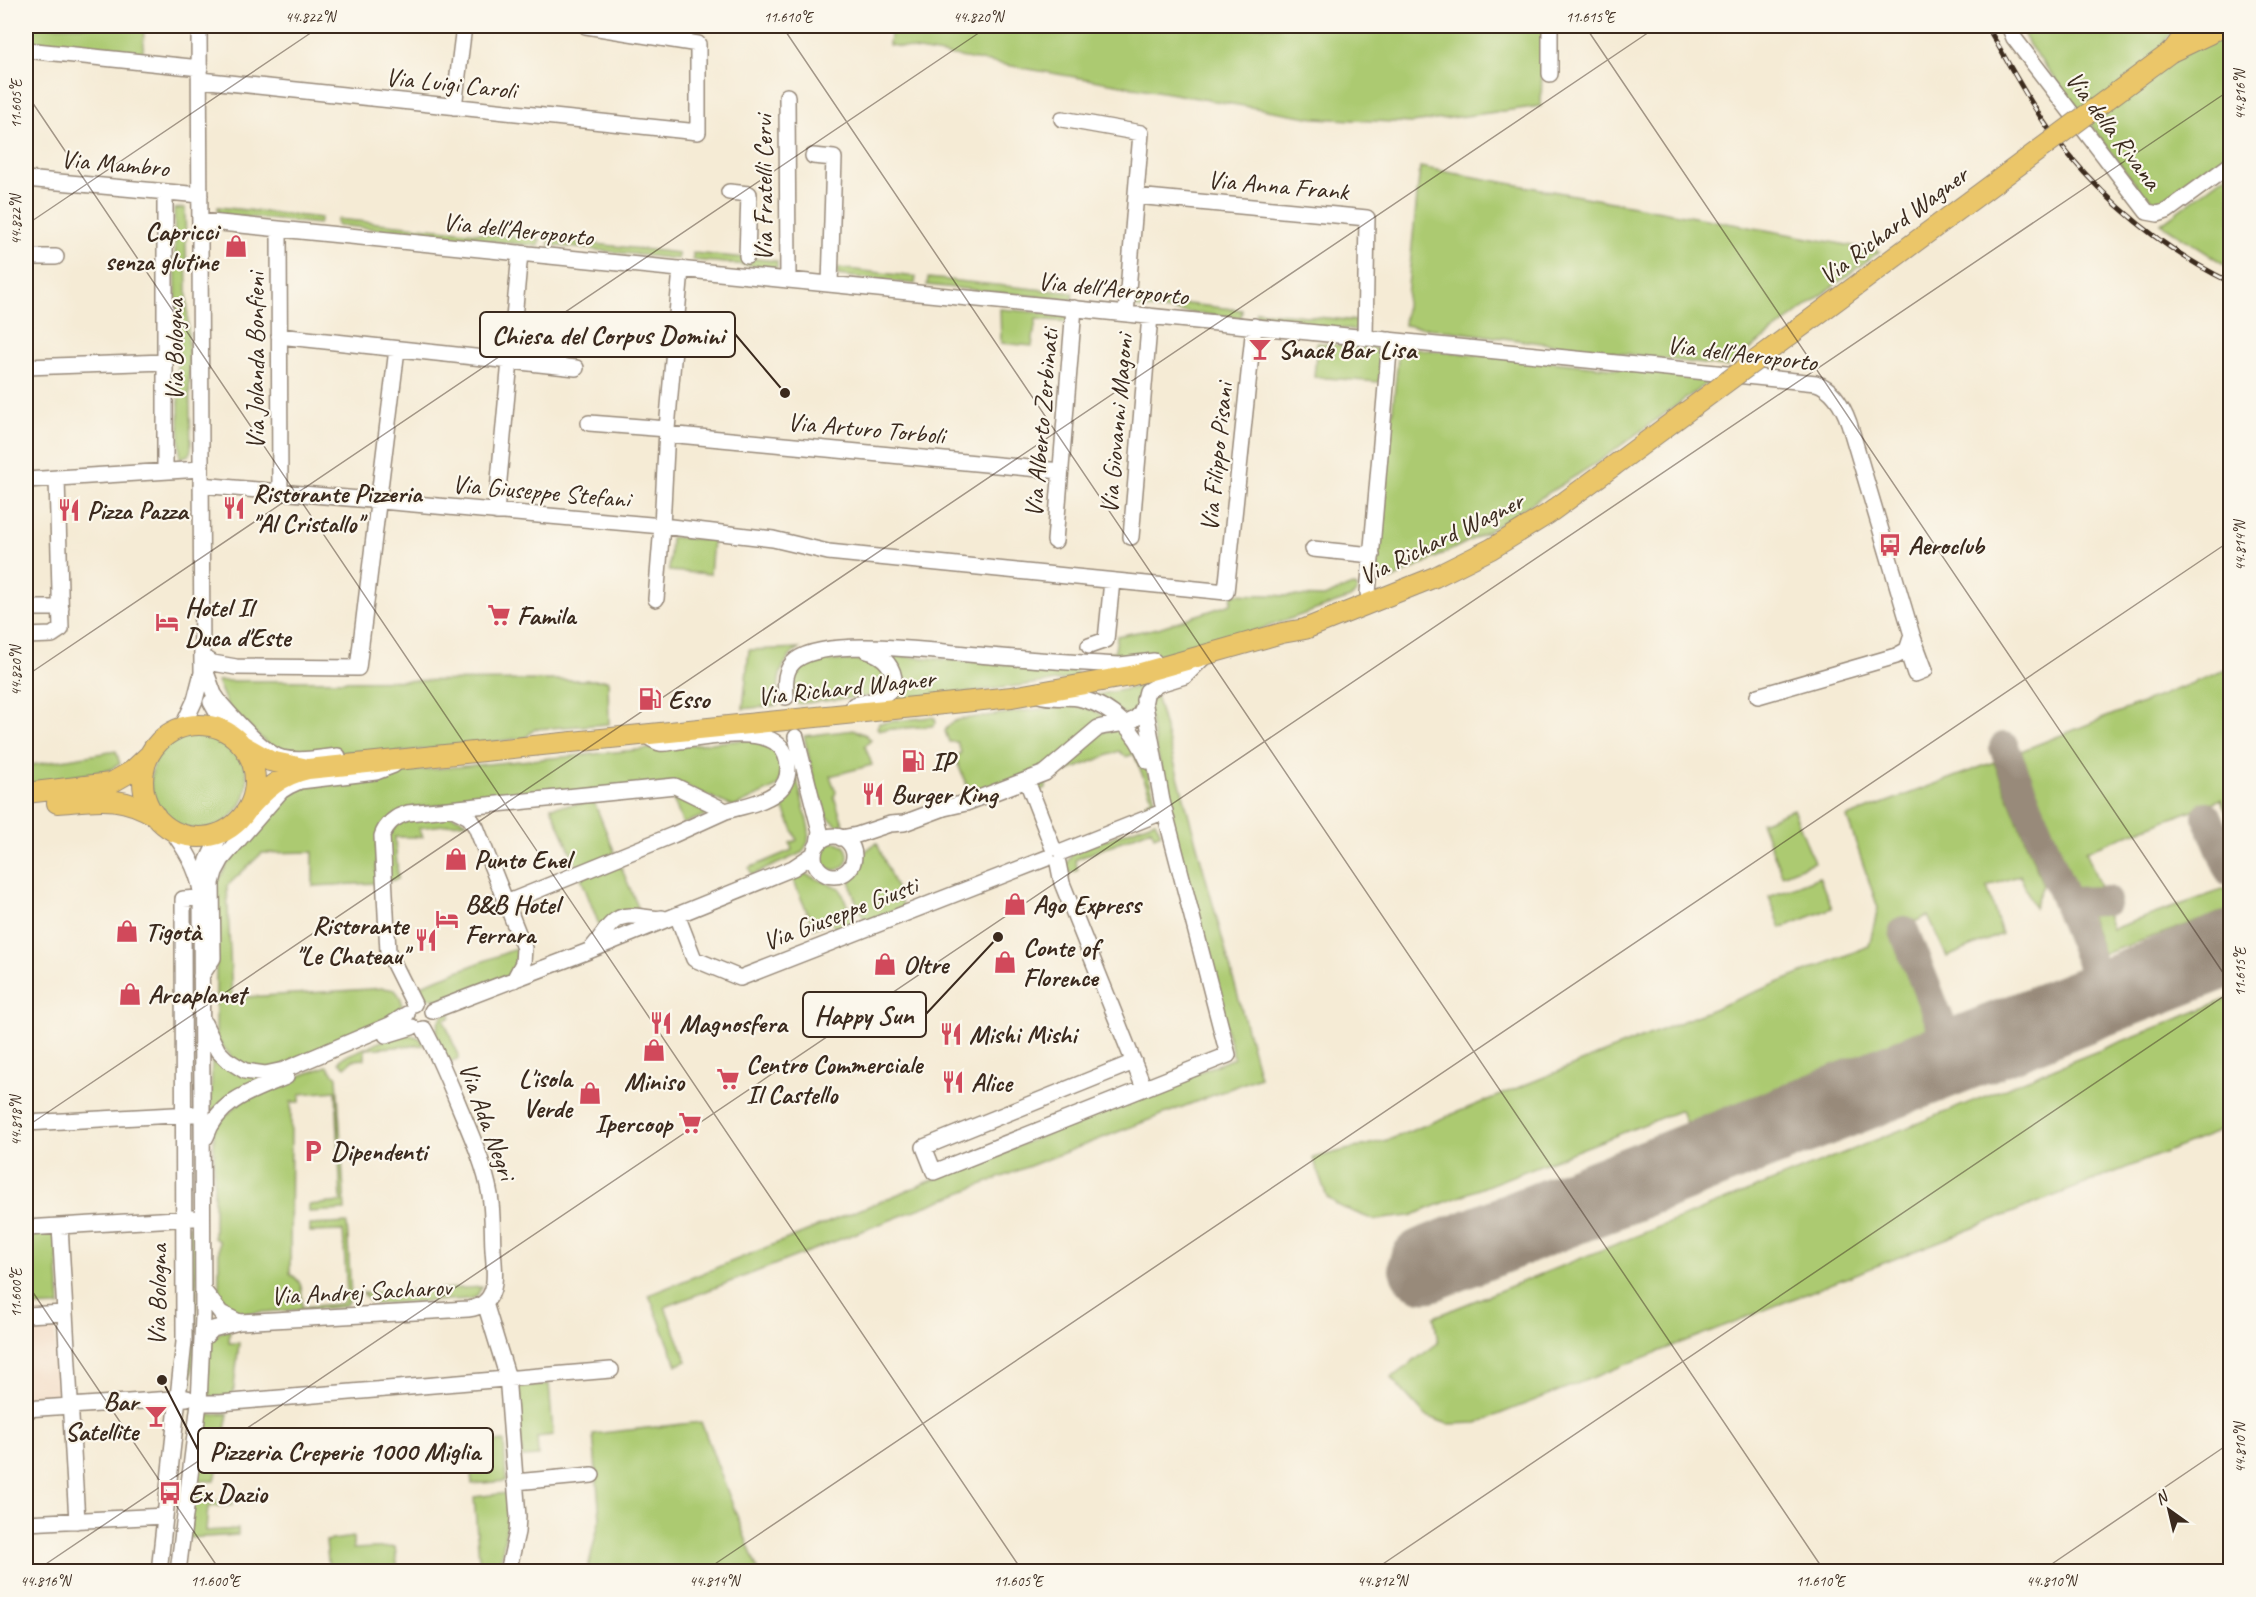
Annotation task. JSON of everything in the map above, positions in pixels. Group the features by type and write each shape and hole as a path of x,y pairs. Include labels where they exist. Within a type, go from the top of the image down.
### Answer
{"main road":[{"path":"2171,52 2191,26"},
{"name":"Via Richard Wagner","path":"247,810 281,778 309,769 1033,694 1130,676 1328,621 1467,561 1548,514 2205,26"},
{"path":"2171,52 2221,26"},
{"name":"Via Richard Wagner","path":"1282,633 1305,620 1474,544 1612,467"},
{"path":"182,728 198,725 210,726 236,740"},
{"name":"Via Bologna","path":"182,728 166,736 150,754 144,770 144,788 148,803 163,822 185,835 208,836 222,831 234,825 247,810 252,798 255,779 252,762 236,740"},
{"name":"Via Richard Wagner","path":"236,740 275,763 309,769"},
{"path":"26,793 111,783 132,771 150,754"},
{"path":"26,807 112,800 132,804 163,822"}],"street":[{"name":"Via Bologna","path":"199,26 204,668 210,700 236,740"},
{"path":"454,108 464,26"},
{"name":"Via Luigi Caroli","path":"26,50 454,108 698,132 699,44 586,26"},
{"path":"1550,26 1550,74"},
{"name":"Via della Rivana","path":"2009,26 2020,46 2147,212 2158,214 2167,211 2230,165"},
{"name":"Via Fratelli Cervi","path":"787,96 788,280"},
{"path":"1062,119 1142,133 1125,314"},
{"path":"813,156 834,158 830,284"},
{"name":"Via Mambro","path":"26,179 200,195"},
{"name":"Via Bologna","path":"165,192 165,471"},
{"path":"729,192 749,194 747,256"},
{"name":"Via Anna Frank","path":"1136,196 1367,218 1365,338"},
{"name":"Via dell'Aeroporto","path":"200,221 1794,380 1824,386 1839,401 1849,423 1912,635 1925,670 1915,674 1906,650"},
{"name":"Via Jolanda Bonfieni","path":"279,229 280,492"},
{"path":"496,512 520,253"},
{"path":"26,257 56,257"},
{"path":"662,526 667,432 681,269"},
{"name":"Via Alberto Zerbinati","path":"1055,541 1074,308"},
{"name":"Via Giovanni Magoni","path":"1131,537 1150,316"},
{"name":"Via Filippo Pisani","path":"1226,592 1254,326"},
{"path":"279,336 576,368"},
{"path":"1368,593 1390,340"},
{"path":"204,668 213,663 236,667 358,668 397,349"},
{"path":"26,367 165,362"},
{"name":"Via Arturo Torboli","path":"589,423 1061,471"},
{"path":"26,480 201,469"},
{"path":"26,636 52,635 59,632 62,624 57,478"},
{"name":"Via Giuseppe Stefani","path":"201,486 662,526 773,539 828,552 1226,592"},
{"name":"Via Giuseppe Stefani","path":"656,599 662,526"},
{"path":"1313,549 1372,555"},
{"path":"1089,646 1106,640 1112,581"},
{"path":"26,608 61,608"},
{"path":"1758,696 1896,656 1906,650 1912,635"},
{"path":"804,718 821,708 873,702 886,696 894,687 894,675 885,659 873,652 849,648"},
{"path":"786,697 786,673 790,664 798,658 823,650 878,648 1120,665 1140,664 1186,653 1212,654"},
{"path":"1125,724 1140,714 1147,691 1153,686 1185,676 1212,654"},
{"path":"204,668 221,671 236,667"},
{"name":"Via Bologna","path":"182,728 195,700 204,668"},
{"name":"Via Richard Wagner","path":"204,668 214,694 224,708 267,750 278,756 303,760 370,753 409,759"},
{"path":"1033,694 1051,699 1080,698 1109,710 1125,724 1140,743 1163,806"},
{"path":"1134,1062 924,1147 934,1172 1228,1055 1163,806 1144,700"},
{"name":"Via Giuseppe Giusti","path":"793,868 803,867 828,876 843,875 851,868 868,843 892,832 904,823 944,808 974,801 1045,773 1098,728 1125,724"},
{"path":"506,903 726,811 757,803 784,786 787,779 786,755 777,743 757,735 660,743 644,735"},
{"name":"Via Giuseppe Giusti","path":"796,737 820,831 815,863 821,872"},
{"name":"Via Bologna","path":"201,976 213,958 212,890 215,872 222,859 281,791 300,781 376,772 409,759"},
{"path":"1027,781 1055,855 1062,883 1144,1088"},
{"path":"450,808 675,786 726,811"},
{"name":"Via Giuseppe Giusti","path":"677,915 694,959 740,978 1055,855 1163,806"},
{"path":"450,808 463,813 473,821 525,948 523,963 514,980"},
{"name":"Via Ada Negri","path":"450,808 402,814 388,825 382,836 388,952 414,1019 437,1052 487,1182 495,1275 492,1291 485,1303"},
{"name":"Via Giuseppe Giusti","path":"815,812 822,826 851,845 854,861"},
{"name":"Via Bologna","path":"163,822 197,872 201,894 204,1290 199,1400 178,1572"},
{"name":"Via Giuseppe Giusti","path":"793,868 826,838 857,835 890,824 904,823"},
{"name":"Via Bologna","path":"201,894 208,860 222,831"},
{"path":"184,1019 201,1018 218,1051 245,1071 265,1074 284,1070 390,1025 414,1019 432,1022 432,1011 586,952 600,940 610,925 620,918 630,916 654,919 677,915 793,868"},
{"name":"Via Bologna","path":"159,1572 184,1342 183,899 201,894"},
{"path":"183,946 201,946"},
{"path":"202,1148 211,1123 231,1101 399,1030 414,1019"},
{"path":"26,1124 202,1114"},
{"path":"26,1227 203,1218"},
{"path":"60,1226 77,1521"},
{"name":"Via Andrej Sacharov","path":"204,1290 221,1313 238,1322"},
{"path":"485,1303 507,1380 518,1526 508,1572"},
{"name":"Via Andrej Sacharov","path":"202,1340 207,1332 213,1329 238,1322 468,1309 485,1303"},
{"path":"26,1315 65,1313"},
{"path":"26,1409 178,1399 220,1403 611,1370"},
{"path":"515,1482 592,1475"},
{"path":"26,1523 165,1516"}],"shaded area":[{"path":"54,1317 59,1396 26,1398 26,1318"}],"green space":[{"path":"26,26 144,26 143,54 26,43"},
{"path":"891,26 1543,26 1541,106 1412,123 1314,118 889,45"},
{"path":"2023,26 2181,26 2165,40 2178,58 2230,26 2230,154 2195,182 2174,195 2158,201 2149,198 2142,192 2030,46 2024,35"},
{"path":"1420,167 1880,251 1726,367 1404,325"},
{"path":"2230,172 2230,268 2161,224"},
{"path":"218,207 321,218 319,224 218,214"},
{"path":"185,208 191,449 189,455 180,458 174,209"},
{"path":"337,219 540,239 539,246 337,225"},
{"path":"549,239 678,253 678,259 549,245"},
{"path":"693,253 777,261 777,268 693,260"},
{"path":"838,268 916,277 915,284 837,275"},
{"path":"928,278 1073,293 1072,300 927,285"},
{"path":"1133,298 1242,310 1241,318 1132,307"},
{"path":"1000,309 1068,315 1068,322 1036,319 1032,346 1001,343"},
{"path":"1256,311 1357,321 1356,330 1255,320"},
{"path":"1317,343 1382,349 1379,382 1314,377"},
{"path":"1399,347 1714,378 1598,462 1485,533 1389,581 1379,578 1377,569"},
{"path":"671,537 713,540 710,574 669,571"},
{"path":"1352,585 1357,587 1357,592 1350,598 1209,647 1195,647 1125,662 1089,657 1115,651 1117,636 1158,628 1231,604 1232,594 1324,597"},
{"path":"799,648 783,666 778,688 778,705 743,709 749,650"},
{"path":"885,655 1075,669 1077,674 1073,679 898,701 894,695"},
{"path":"872,660 880,662 889,682 881,695 797,704 794,679 805,665 812,661"},
{"path":"2230,668 2230,823 2221,799 2086,851 2101,889 2073,889 2021,751"},
{"path":"608,680 609,724 535,729 525,738 393,753 363,751 301,757 275,751 228,707 217,681"},
{"path":"1147,685 1138,708 1128,716 1091,696"},
{"path":"1156,695 1260,1077 665,1307 687,1361 677,1365 649,1295 1234,1058 1179,853 1149,714 1151,697"},
{"path":"1064,706 1090,709 1113,722 1047,768 970,794 956,759 961,752 957,742 949,742 945,731 950,724 962,719"},
{"path":"935,718 936,723 932,726 880,730 877,728 879,723"},
{"path":"1123,728 1146,767 1155,799 1154,803 1143,809 1146,802 1152,799 1134,754 1126,757 1119,751 1050,778 1046,781 1046,788 1037,792 1036,782 1097,733"},
{"path":"854,730 871,740 865,746 872,765 830,776 836,792 834,797 845,829 839,827 821,811 804,736"},
{"path":"199,733 217,736 233,747 244,763 247,781 244,799 233,815 217,826 199,829 181,826 165,815 154,799 151,781 154,763 165,747 181,736"},
{"path":"752,739 776,751 784,768 778,786 734,807 678,783 410,808 377,841 376,883 313,886 313,852 262,853 227,886 232,998 384,988 395,990 401,999 402,1008 399,1015 272,1070 238,1064 216,1039 216,886 228,863 283,798 305,787 413,771"},
{"path":"116,751 120,764 109,770 26,785 26,766"},
{"path":"1994,762 2043,885 2034,908 2020,875 1987,887 2002,934 1947,957 1928,916 1892,931 1931,1029 1686,1124 1681,1110 1410,1216 1374,1220 1341,1207 1327,1197 1313,1158 1391,1139 1869,946 1878,908 1847,817"},
{"path":"793,763 809,829 808,842 802,853 752,875 749,868 792,850 790,843 797,840 784,809 778,811 774,800"},
{"path":"670,792 716,811 683,824"},
{"path":"594,802 615,853 578,869 551,807"},
{"path":"1793,809 1814,862 1782,875 1761,822"},
{"path":"445,813 468,822 419,828 423,837 395,837 398,879 388,881 388,837 400,820"},
{"path":"1155,821 1161,833 1154,836 1151,829 1075,860 1078,870 1070,873 1068,878 1066,865 1073,852"},
{"path":"834,842 844,846 848,856 844,866 834,870 824,866 820,856 824,846"},
{"path":"877,843 904,907 865,922 853,895 852,873 867,850"},
{"path":"619,862 640,912 601,930 581,878"},
{"path":"802,873 840,888 856,926 837,934 831,921 814,928 791,875"},
{"path":"1819,877 1832,908 1781,928 1769,897"},
{"path":"2225,889 2230,910 2103,954 2089,914 2105,909 2112,929"},
{"path":"518,948 519,964 507,976 439,1000 420,997 416,987"},
{"path":"2230,998 2230,1127 1477,1423 1448,1424 1426,1416 1391,1378 1438,1343 1434,1317"},
{"path":"449,1011 451,1017 444,1020 459,1058 448,1063 439,1042 437,1028 442,1016"},
{"path":"411,1035 420,1038 424,1045 365,1049 365,1059 353,1060 345,1067 339,1062 343,1057 394,1036"},
{"path":"215,1054 263,1077 213,1112 211,1108 212,1056"},
{"path":"327,1066 337,1077 345,1210 309,1212 309,1205 341,1202 336,1091 300,1094 300,1102 291,1102 290,1274 300,1284 302,1307 343,1302 347,1294 343,1231 310,1232 310,1225 347,1223 351,1297 346,1305 340,1307 234,1314 214,1299 219,1293 219,1241 214,1238 214,1127 247,1096"},
{"path":"197,1225 196,1340 190,1391 181,1389 188,1226"},
{"path":"56,1229 60,1306 26,1307 26,1231"},
{"path":"482,1287 476,1297 470,1299 376,1304 371,1303 363,1293"},
{"path":"230,1329 229,1343 239,1343 233,1396 210,1397 206,1387 208,1340 211,1336"},
{"path":"549,1384 553,1435 537,1437 538,1456 522,1457 516,1387"},
{"path":"228,1414 215,1481 196,1481 205,1415"},
{"path":"701,1422 758,1571 587,1572 600,1518 593,1434"},
{"path":"504,1441 506,1481 472,1484 468,1445"},
{"path":"211,1492 209,1502 233,1500 232,1505 208,1507 206,1531 238,1529 238,1535 189,1538 194,1493"},
{"path":"507,1493 508,1518 499,1571 480,1571 474,1497"},
{"path":"353,1537 353,1549 395,1547 398,1571 329,1571 326,1541"}],"taxiway":[{"path":"2004,747 2105,997"},
{"path":"2207,816 2230,872"},
{"path":"2067,902 2106,901"},
{"path":"1904,931 1954,1057"}],"runway":[{"path":"1426,1265 2230,948"}],"railway":[{"path":"1987,26 2044,122 2071,158 2111,200 2156,237 2230,282"}],"place":[{"name":"Capricci senza glutine","path":"236,246"},
{"name":"Snack Bar Lisa","path":"1260,349"},
{"name":"Chiesa del Corpus Domini","path":"785,393"},
{"name":"Ristorante Pizzeria \"Al Cristallo\"","path":"234,508"},
{"name":"Pizza Pazza","path":"69,510"},
{"name":"Aeroclub","path":"1890,545"},
{"name":"Famila","path":"499,615"},
{"name":"Hotel Il Duca d'Este","path":"167,622"},
{"name":"Esso","path":"650,699"},
{"name":"IP","path":"913,761"},
{"name":"Burger King","path":"873,794"},
{"name":"Punto Enel","path":"456,859"},
{"name":"Ago Express","path":"1015,904"},
{"name":"B&B Hotel Ferrara","path":"447,919"},
{"name":"Tigotà","path":"127,931"},
{"name":"Happy Sun","path":"998,937"},
{"name":"Ristorante \"Le Chateau\"","path":"426,940"},
{"name":"Conte of Florence","path":"1005,962"},
{"name":"Oltre","path":"885,964"},
{"name":"Arcaplanet","path":"130,994"},
{"name":"Magnosfera","path":"661,1023"},
{"name":"Mishi Mishi","path":"951,1034"},
{"name":"Miniso","path":"654,1050"},
{"name":"Centro Commerciale Il Castello","path":"728,1079"},
{"name":"Alice","path":"953,1082"},
{"name":"L'isola Verde","path":"590,1093"},
{"name":"Ipercoop","path":"690,1123"},
{"name":"Dipendenti","path":"313,1151"},
{"name":"Pizzeria Creperie 1000 Miglia","path":"162,1380"},
{"name":"Bar Satellite","path":"156,1416"},
{"name":"Ex Dazio","path":"170,1493"}]}
